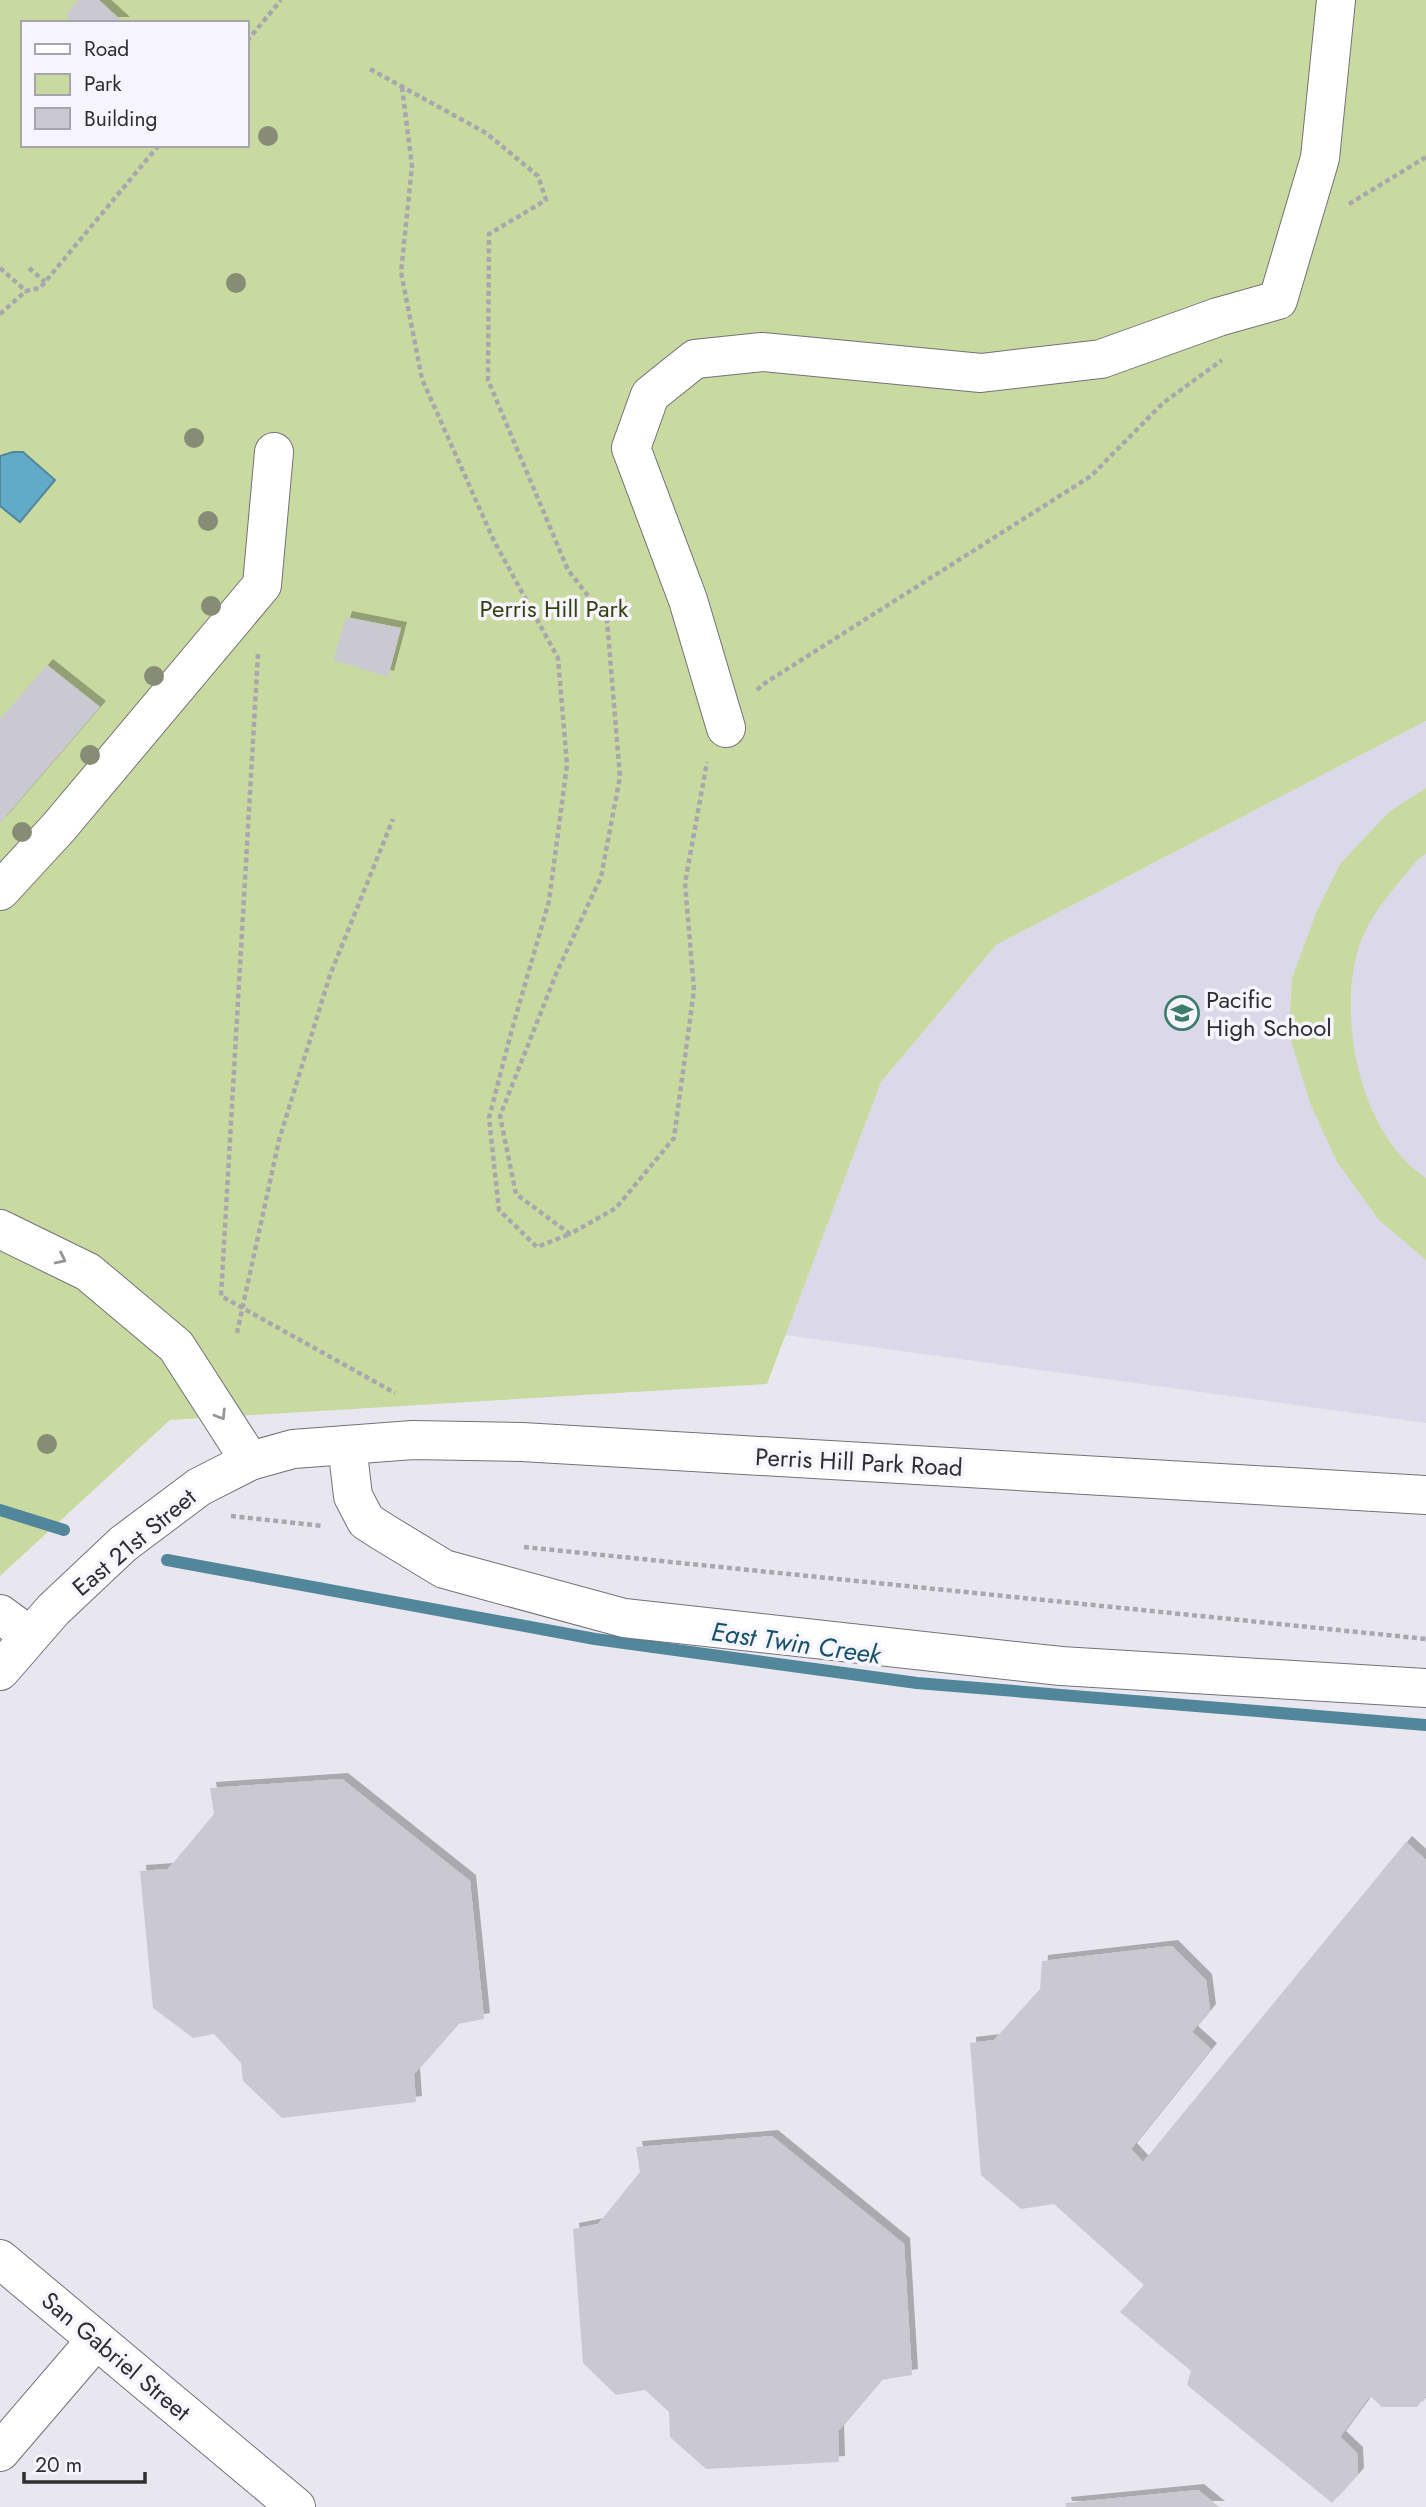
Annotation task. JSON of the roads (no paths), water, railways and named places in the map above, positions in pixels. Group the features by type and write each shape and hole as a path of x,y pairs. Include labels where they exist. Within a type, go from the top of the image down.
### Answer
{"street":[{"path":"726,728 688,600 631,448 650,395 695,359 762,352 981,373 1101,359 1218,317 1278,300 1320,158 1336,0"},
{"path":"0,891 59,827 262,585 274,452"},
{"path":"0,1229 88,1272 176,1346 250,1461"},
{"name":"Perris Hill Park Road","path":"293,1449 432,1438 1426,1495"},
{"path":"347,1445 353,1496 366,1521 383,1532 443,1569 624,1618 1062,1666 1426,1688"},
{"name":"East 21st Street","path":"0,1671 28,1620 123,1544 210,1501 250,1461 293,1449"},
{"name":"San Gabriel Street","path":"0,2259 296,2507"},
{"path":"0,2452 96,2340"}],"water":[{"path":"23,452 55,480 20,522 0,506 0,456"}],"waterway":[{"name":"East Twin Creek","path":"0,1510 64,1530"},
{"name":"East Twin Creek","path":"167,1560 595,1639 917,1683 1426,1725"}],"place":[{"name":"Pacific High School","path":"1182,1013"}],"park label":[{"name":"Perris Hill Park","path":"554,608"}]}
